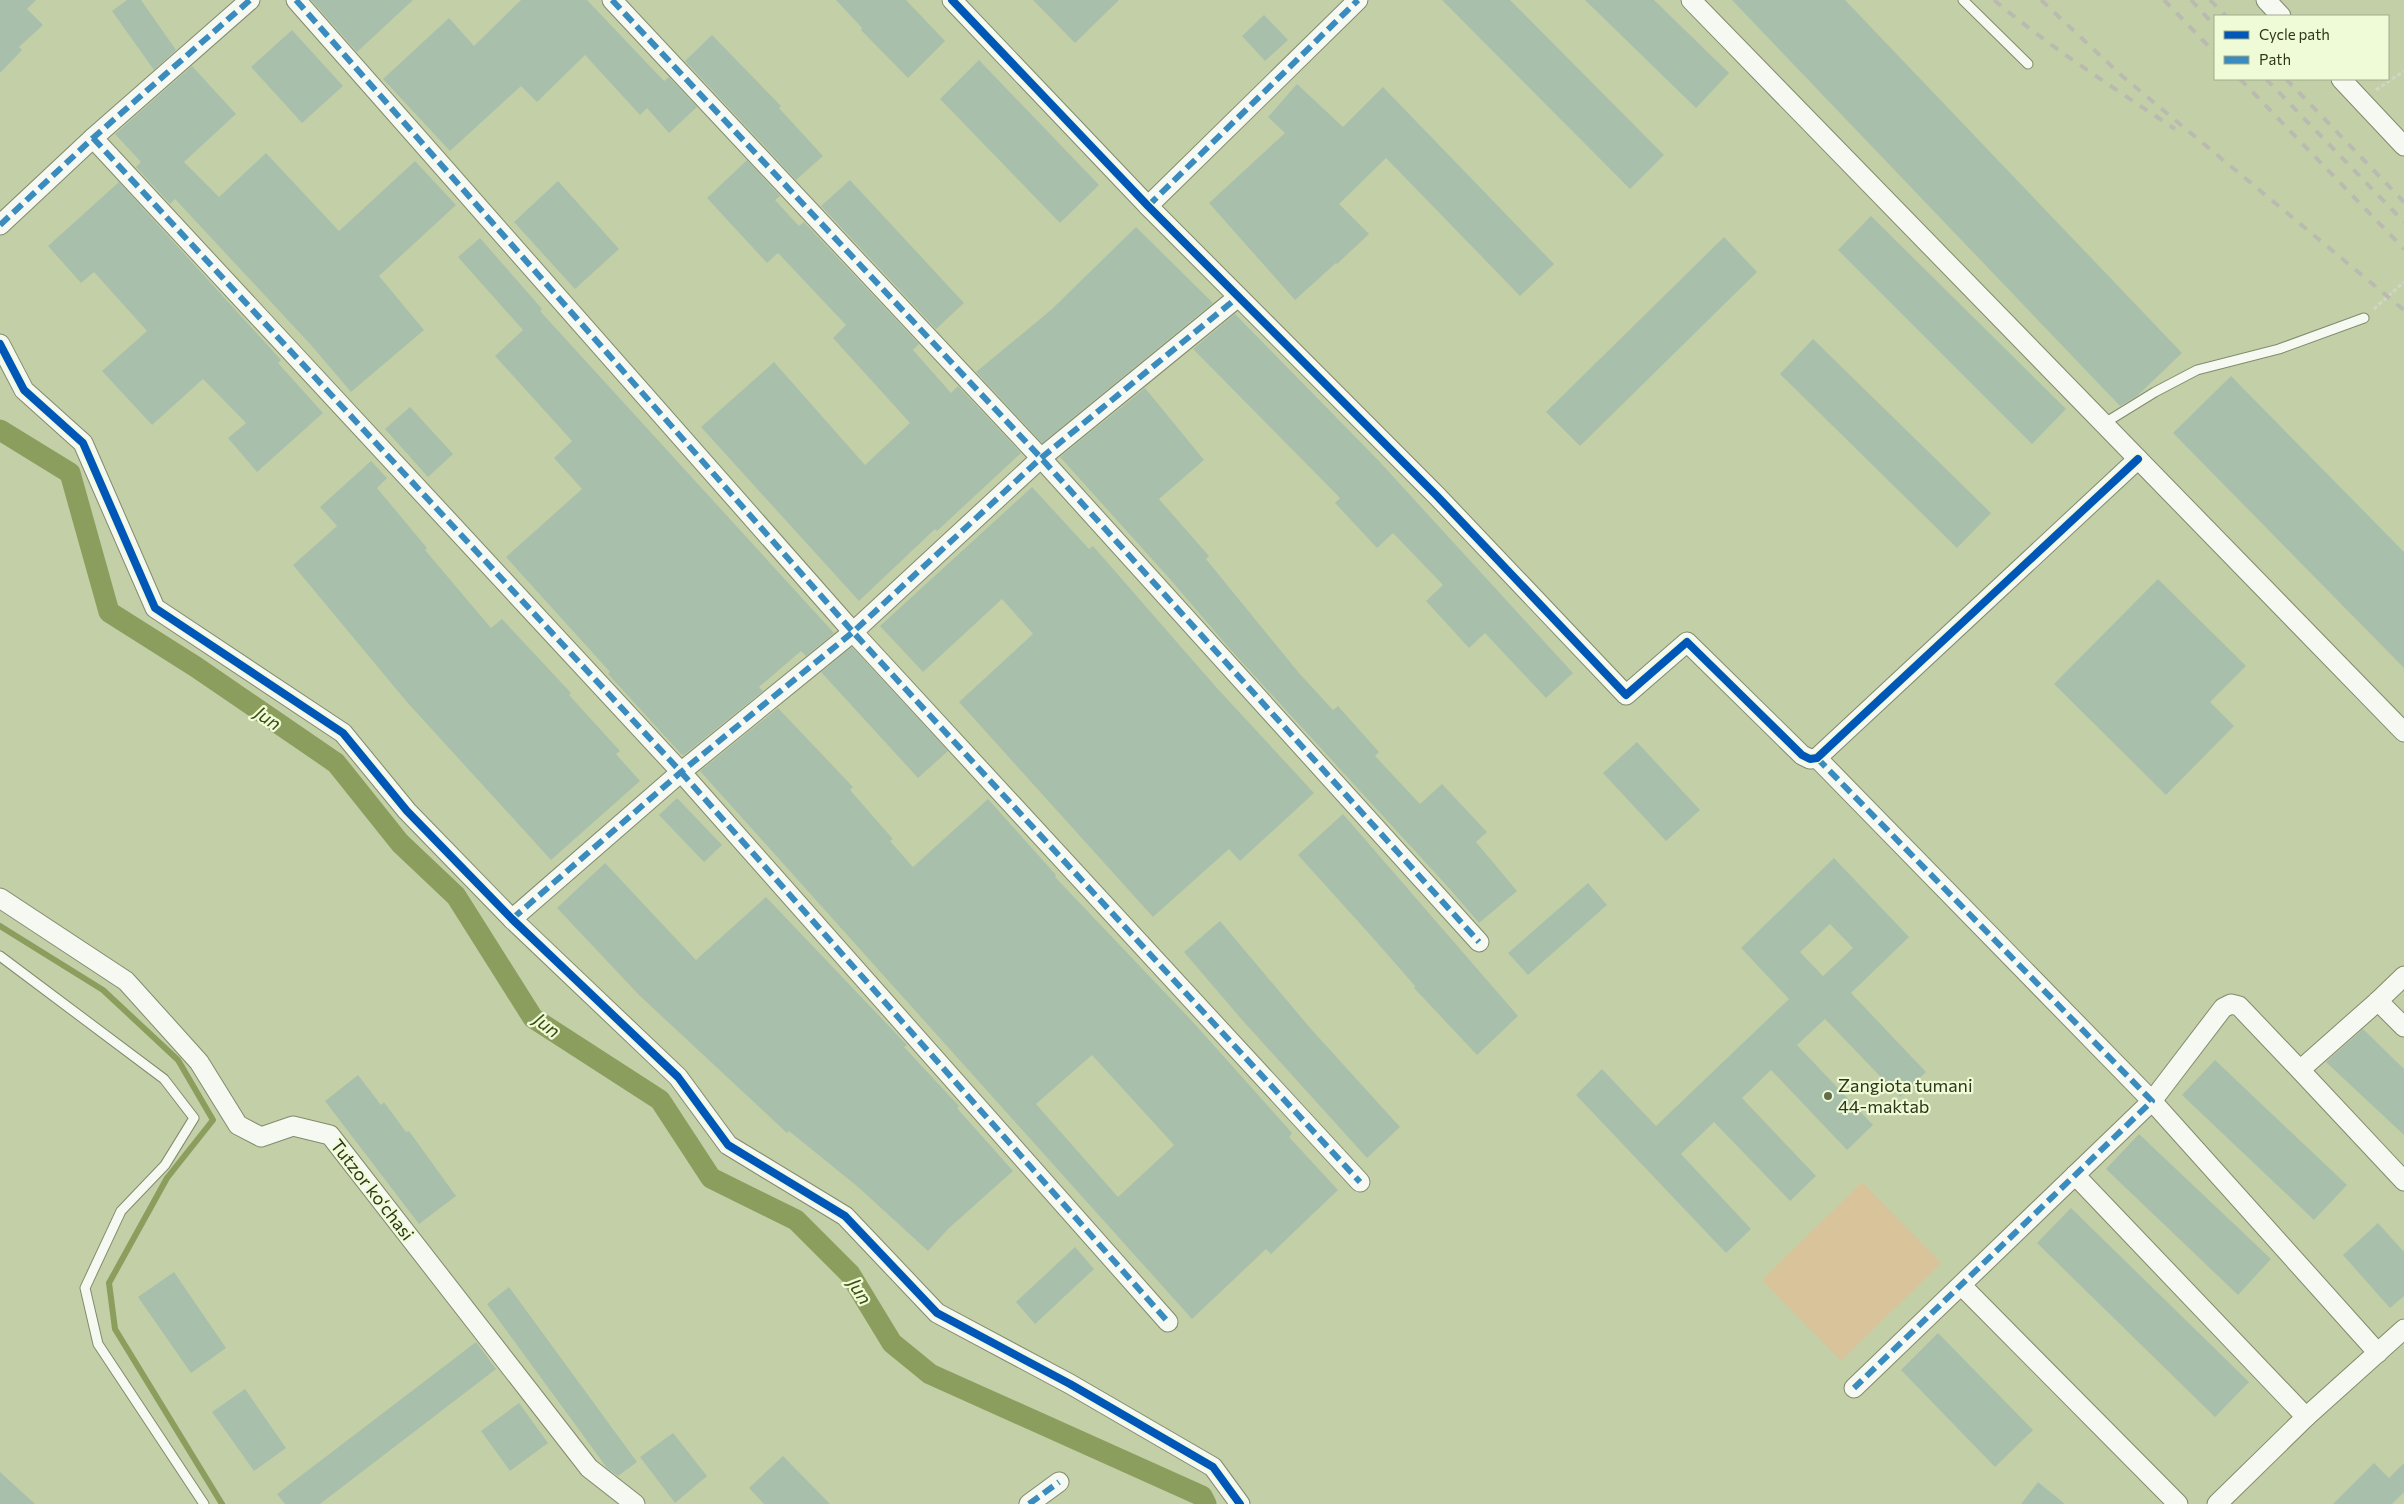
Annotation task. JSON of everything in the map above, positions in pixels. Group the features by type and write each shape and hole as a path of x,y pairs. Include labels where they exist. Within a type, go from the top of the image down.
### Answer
{"street":[{"path":"0,225 93,138 250,0"},
{"path":"296,0 853,632 1360,1182"},
{"path":"612,0 1041,458 1479,942"},
{"path":"952,0 1148,206 1437,496 1626,695 1687,642 1802,755 1810,759 1817,758 2138,459"},
{"path":"1148,206 1358,0"},
{"path":"1691,0 2404,732"},
{"path":"2266,0 2280,15"},
{"path":"2342,80 2404,146"},
{"path":"93,138 681,772 1168,1322"},
{"path":"512,919 681,772 853,632 1041,458 1238,297"},
{"path":"0,344 24,390 83,443 156,608 343,732 407,811 512,919 678,1077 728,1146 845,1216 937,1313 1070,1384 1213,1467 1240,1504"},
{"path":"1817,758 2152,1100 2378,1353"},
{"name":"Tutzor ko‘chasi","path":"0,898 126,981 199,1062 238,1125 261,1137 293,1126 330,1135 588,1468 635,1504"},
{"path":"2300,1070 2378,1002 2404,976"},
{"path":"2378,1002 2404,1026"},
{"path":"1854,1388 1962,1286 2152,1100 2223,1008 2231,1004 2239,1006 2404,1181"},
{"path":"2075,1175 2306,1417"},
{"path":"1962,1286 2178,1504"},
{"path":"2217,1504 2306,1417 2404,1329"},
{"path":"1029,1504 1059,1482"}],"lane":[{"path":"1963,0 2028,64"},
{"path":"2103,424 2155,392 2197,370 2279,349 2364,318"},
{"path":"0,956 164,1079 194,1118 165,1165 121,1211 85,1288 98,1344 204,1504"}],"path":[{"path":"2363,102 2379,87 2404,71"},
{"path":"2364,318 2404,282"}],"shaded area":[{"path":"1862,1182 1941,1263 1841,1361 1762,1280"}],"building":[{"path":"0,0 36,0 27,9 43,25 19,47 22,50 0,73"},
{"path":"127,0 141,0 176,50 154,70 112,11"},
{"path":"311,0 413,0 357,52"},
{"path":"521,0 587,0 664,81 669,77 697,107 669,133 647,108 640,115 585,55 537,102 521,86 450,151 383,79 449,18 474,46"},
{"path":"836,0 906,0 945,41 908,78 861,30 862,28"},
{"path":"1033,0 1119,0 1075,43"},
{"path":"1442,0 1510,0 1664,155 1630,189"},
{"path":"1585,0 1654,0 1729,73 1696,108"},
{"path":"1732,0 1845,0 2182,353 2137,396 2120,406"},
{"path":"1264,15 1288,40 1265,61 1242,36"},
{"path":"292,30 343,86 302,123 251,67"},
{"path":"712,35 781,106 779,108 823,156 796,180 685,61"},
{"path":"979,60 1099,185 1060,223 940,99"},
{"path":"192,66 236,114 184,162 219,197 266,153 339,231 415,161 456,205 379,276 424,330 351,392 311,345 175,199 170,204 136,167 141,162 115,134"},
{"path":"1297,84 1343,127 1383,87 1554,264 1520,296 1386,158 1339,204 1369,234 1295,300 1209,203 1285,133 1268,117"},
{"path":"747,160 780,196 775,200 799,226 804,222 919,344 913,350 951,393 958,386 1021,453 937,531 935,529 859,601 701,427 774,362 865,465 910,423 833,338 846,325 778,253 767,263 707,198"},
{"path":"850,180 964,303 936,329 821,206"},
{"path":"558,181 619,249 575,289 514,222"},
{"path":"119,182 281,360 278,363 323,413 257,472 228,438 246,423 203,379 152,425 102,371 147,331 94,272 81,283 48,246"},
{"path":"1871,216 2066,409 2032,444 1838,250"},
{"path":"1136,227 1213,303 1042,443 976,372 1051,310"},
{"path":"1724,237 1757,272 1580,446 1546,412"},
{"path":"480,238 542,309 540,311 834,633 806,656 801,651 759,687 763,691 685,754 682,755 608,674 610,672 506,557 582,489 554,458 572,441 495,356 523,330 458,257"},
{"path":"1235,314 1378,460 1573,673 1546,698 1485,633 1469,648 1426,601 1443,585 1393,533 1377,548 1335,503 1340,498 1193,349"},
{"path":"1813,339 1991,513 1957,548 1780,374"},
{"path":"2231,376 2404,552 2404,668 2173,433"},
{"path":"1145,388 1204,460 1159,499 1209,556 1206,559 1299,673 1333,710 1338,706 1379,752 1375,756 1420,804 1442,784 1487,832 1476,842 1517,891 1479,923 1229,648 1060,457"},
{"path":"410,407 453,454 428,477 385,429"},
{"path":"371,461 387,478 377,488 427,548 425,550 491,628 502,619 571,693 569,695 620,751 616,754 640,781 551,860 406,701 293,565 337,526 320,507"},
{"path":"1032,487 1089,549 1093,546 1216,687 1314,793 1240,861 1229,849 1153,917 959,702 1033,634 1002,599 923,672 880,626"},
{"path":"2158,579 2246,666 2210,702 2234,726 2166,795 2054,684"},
{"path":"852,647 948,751 918,778 821,672"},
{"path":"778,708 853,787 850,790 893,839 890,841 913,867 988,799 1056,875 1055,877 1192,1021 1292,1133 1289,1137 1338,1190 1271,1254 1266,1249 1192,1319 700,771","holes":["1092,1055 1174,1145 1118,1197 1036,1104"]},
{"path":"1637,742 1700,810 1666,841 1603,773"},
{"path":"677,798 722,845 704,862 659,815"},
{"path":"1343,814 1518,1016 1477,1055 1414,988 1415,986 1298,855"},
{"path":"1834,858 1909,937 1851,993 1926,1072 1900,1097 1825,1019 1797,1045 1873,1125 1847,1150 1771,1070 1742,1098 1816,1176 1790,1201 1714,1122 1681,1154 1751,1229 1726,1253 1576,1095 1602,1069 1656,1126 1789,999 1741,948","holes":["1830,924 1853,948 1823,976 1800,952"]},
{"path":"605,863 696,960 766,897 907,1045 904,1047 959,1106 957,1108 1013,1171 948,1229 928,1251 858,1187 789,1131 787,1133 639,995 557,908"},
{"path":"1588,883 1607,905 1528,975 1508,953"},
{"path":"1220,921 1311,1029 1400,1127 1367,1158 1243,1021 1184,952"},
{"path":"2363,1029 2404,1069 2404,1135 2326,1062"},
{"path":"2215,1060 2347,1185 2314,1220 2182,1095"},
{"path":"358,1075 381,1105 384,1102 406,1132 409,1131 456,1196 419,1224 325,1101"},
{"path":"2139,1134 2271,1259 2238,1295 2106,1169"},
{"path":"2071,1208 2249,1382 2215,1417 2037,1243"},
{"path":"2378,1223 2404,1252 2404,1296 2390,1308 2343,1255"},
{"path":"1075,1247 1094,1269 1035,1324 1016,1302"},
{"path":"174,1272 226,1348 191,1373 138,1297"},
{"path":"509,1287 637,1462 618,1476 607,1468 487,1304"},
{"path":"1938,1333 2033,1430 1995,1467 1901,1370"},
{"path":"476,1342 496,1369 320,1504 285,1504 277,1494"},
{"path":"245,1389 286,1448 254,1471 212,1412"},
{"path":"519,1403 548,1443 510,1471 481,1431"},
{"path":"673,1433 707,1476 675,1503 640,1457"},
{"path":"783,1456 830,1504 764,1504 749,1488"},
{"path":"2374,1463 2389,1478 2404,1463 2404,1492 2392,1504 2333,1504"},
{"path":"0,1472 35,1504 0,1504"},
{"path":"2038,1482 2065,1504 2021,1504"}],"waterway":[{"name":"Jun","path":"0,430 70,473 109,612 196,667 336,763 400,843 456,896 533,1018 660,1100 711,1178 796,1220 850,1274 892,1343 930,1374 1202,1496 1206,1504"},
{"path":"0,926 103,990 178,1060 213,1120 167,1178 109,1283 115,1329 222,1504"}],"railway":[{"path":"1994,0 2060,51 2175,129"},
{"path":"2041,0 2122,76 2404,310"},
{"path":"2164,0 2214,52"},
{"path":"2191,0 2214,25"},
{"path":"2210,0 2225,15"},
{"path":"2241,80 2404,249"},
{"path":"2267,80 2404,222"},
{"path":"2287,80 2404,202"}],"marked path":[{"path":"0,225 93,138 250,0"},
{"path":"296,0 853,632 1360,1182"},
{"path":"612,0 1041,458 1479,942"},
{"path":"1148,206 1358,0"},
{"path":"93,138 681,772 1168,1322"},
{"path":"512,919 681,772 853,632 1041,458 1238,297"},
{"path":"1817,758 2152,1101 1854,1388"},
{"path":"1029,1504 1059,1482"}],"cycle path":[{"path":"952,0 1148,206 1437,496 1626,695 1687,642 1802,755 1810,759 1817,758 2138,459"},
{"path":"0,344 24,390 83,443 155,608 343,733 407,811 512,919 678,1077 728,1145 845,1216 937,1313 1070,1384 1213,1467 1240,1504"}],"place":[{"name":"Zangiota tumani 44-maktab","path":"1828,1096"}]}
